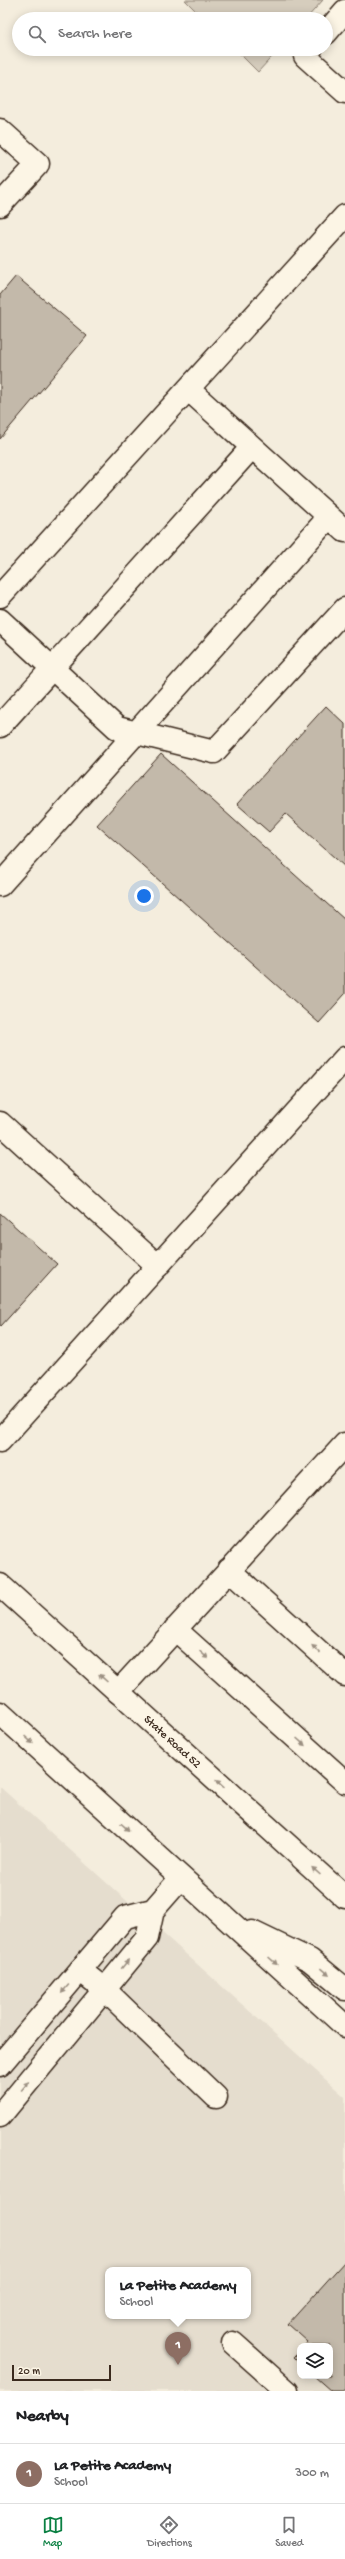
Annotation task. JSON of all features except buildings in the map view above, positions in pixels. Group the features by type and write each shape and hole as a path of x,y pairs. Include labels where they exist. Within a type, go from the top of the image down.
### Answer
{"main road":[{"path":"333,25 345,12"},
{"path":"305,56 345,92"},
{"path":"0,130 38,164 0,206"},
{"path":"0,596 345,216"},
{"path":"188,389 345,531"},
{"path":"0,726 252,447"},
{"path":"0,885 329,516"},
{"path":"0,620 117,728 214,752 345,609"},
{"path":"0,1442 345,1058"},
{"path":"0,1122 158,1266"},
{"path":"118,1692 345,1444"},
{"path":"229,1570 345,1675"},
{"name":"State Road 52","path":"0,1585 345,1897"},
{"path":"175,1629 345,1782"},
{"path":"0,1713 345,2026"},
{"path":"0,2116 147,1938 153,1910 181,1878"},
{"path":"0,2065 125,1917 153,1910"},
{"path":"229,1921 310,1960 345,1989"},
{"path":"80,1970 105,1990 216,2097"},
{"path":"233,2343 287,2391"}],"shaded area":[{"path":"185,0 323,0 312,12 197,12"},
{"path":"242,56 273,56 258,72"},
{"path":"0,1787 345,2097 345,2391 0,2391"}],"place":[{"name":"La Petite Academy","path":"178,2365"}]}
